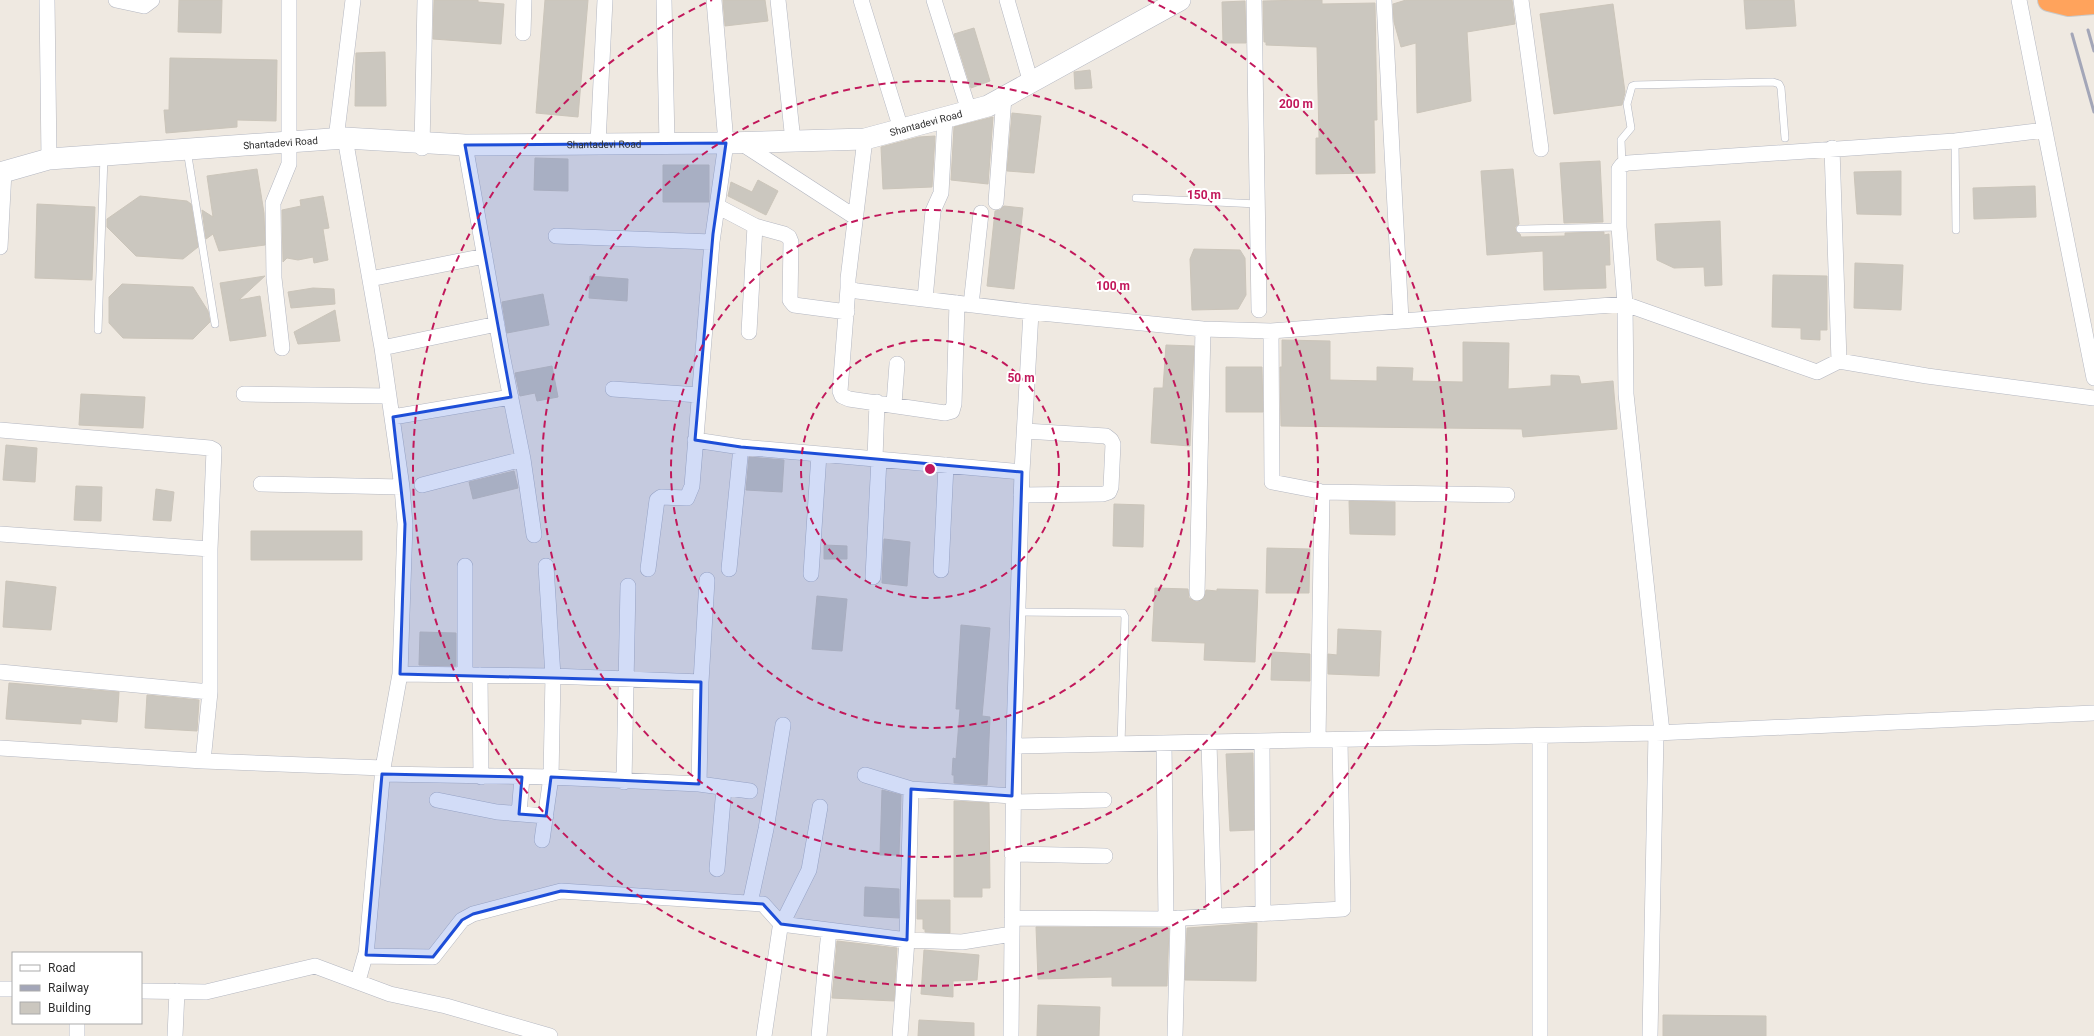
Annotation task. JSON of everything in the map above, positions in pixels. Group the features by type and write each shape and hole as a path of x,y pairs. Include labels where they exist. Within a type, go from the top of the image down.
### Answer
{"highway":[{"path":"2049,0 2069,5 2094,3"}],"street":[{"path":"47,0 49,159"},
{"path":"116,0 144,6 152,0"},
{"path":"282,348 274,278 273,203 289,164 289,0"},
{"path":"353,0 340,138 370,279 382,348 393,417 405,524 400,674 382,771 366,955 363,959 358,982"},
{"path":"422,145 425,0"},
{"path":"522,34 524,0"},
{"path":"598,143 606,0"},
{"path":"664,0 667,143"},
{"path":"648,569 657,500 661,497 687,498 691,493 712,242 717,206 734,143 714,0"},
{"path":"778,0 793,141"},
{"path":"861,0 900,129"},
{"path":"934,0 969,111"},
{"path":"1007,0 1031,83"},
{"name":"Shantadevi Road","path":"2,172 49,159 340,138 422,145 734,143 865,139 988,106 1180,0"},
{"path":"1254,0 1259,310"},
{"path":"1384,0 1401,320"},
{"path":"1521,0 1541,149"},
{"path":"2019,0 2094,378"},
{"path":"996,202 1004,97"},
{"path":"925,299 933,211 941,192 945,117"},
{"path":"1650,1036 1659,733 1626,394 1625,304 1619,227 1619,175 1622,165 1832,148 1955,141 2045,130"},
{"path":"865,139 848,288 840,391 842,396 849,399 894,404 945,413 952,411 964,304 981,213"},
{"path":"734,143 855,217"},
{"path":"465,145 497,324 524,459 534,535"},
{"path":"1832,148 1839,361"},
{"path":"0,247 2,172"},
{"path":"717,206 755,226 784,234 789,237 791,242 790,300 794,305 846,312"},
{"path":"749,332 755,226"},
{"path":"556,236 712,242"},
{"path":"370,279 485,256"},
{"path":"848,288 857,291 1032,312 1203,329 1272,331 1625,304 1817,372 1839,361 1927,376 2094,398"},
{"path":"1011,1036 1013,799 1021,495 1032,312"},
{"path":"382,348 497,324"},
{"path":"1197,593 1203,329"},
{"path":"1272,331 1272,482 1321,492 1507,495"},
{"path":"894,404 897,364"},
{"path":"613,389 699,395"},
{"path":"244,394 389,396"},
{"path":"393,417 511,397"},
{"path":"873,577 877,459 877,402"},
{"path":"0,430 210,448 214,450 210,549 210,692 203,761"},
{"path":"1021,495 1103,494 1109,492 1111,487 1113,444 1106,436 1024,431"},
{"path":"695,440 741,447 1022,472"},
{"path":"729,569 741,447"},
{"path":"811,574 819,454"},
{"path":"422,485 524,459"},
{"path":"941,570 946,465"},
{"path":"261,484 402,487"},
{"path":"1318,740 1321,492"},
{"path":"0,534 210,549"},
{"path":"465,566 465,675"},
{"path":"542,840 551,777 553,676 546,566"},
{"path":"699,784 701,682 707,580"},
{"path":"624,782 628,680 628,586"},
{"path":"0,672 210,692"},
{"path":"400,674 553,676 701,682"},
{"path":"480,675 481,777"},
{"path":"1014,746 1659,733 2094,713"},
{"path":"750,903 766,830 783,725"},
{"path":"1540,736 1540,1036"},
{"path":"1012,918 1172,918 1343,909 1340,740"},
{"path":"1262,741 1263,914"},
{"path":"1209,742 1214,916"},
{"path":"1164,743 1172,918 1175,1036"},
{"path":"0,748 481,777 551,777 624,782 699,784 750,791"},
{"path":"865,775 911,789 1013,799 1104,800"},
{"path":"519,814 522,777"},
{"path":"717,868 724,788"},
{"path":"900,1036 907,940 911,789"},
{"path":"437,800 497,812 546,816"},
{"path":"764,1036 781,924 809,870 820,807"},
{"path":"1012,854 1104,856"},
{"path":"366,955 433,957 467,916 555,891 750,903 766,906 781,924 907,940 962,942 1012,934"},
{"path":"819,1036 829,930"},
{"path":"142,991 206,992 315,966 390,994 451,1008 550,1036"},
{"path":"0,989 12,989"},
{"path":"175,1036 177,992"},
{"path":"77,1024 77,1036"}],"lane":[{"path":"1622,165 1621,140 1631,128 1627,104 1632,86 1635,85 1773,82 1779,84 1781,88 1785,138"},
{"path":"1955,141 1956,230"},
{"path":"187,149 215,324"},
{"path":"98,330 104,155"},
{"path":"1136,198 1257,204"},
{"path":"1520,229 1619,227"},
{"path":"1018,612 1123,613 1125,617 1121,744"}],"highlighted area":[{"path":"726,143 713,234 695,440 741,447 1022,472 1012,796 911,789 907,940 781,924 763,904 561,891 473,914 462,920 433,957 366,955 382,774 522,777 519,814 546,816 551,777 699,784 701,682 400,674 405,524 393,417 511,397 465,145"}],"building":[{"path":"179,0 222,0 221,33 178,32"},
{"path":"434,0 478,0 478,2 504,4 501,44 433,39"},
{"path":"545,0 588,0 578,117 536,113"},
{"path":"723,0 765,0 768,21 725,26"},
{"path":"1322,0 1322,4 1375,3 1377,120 1374,120 1375,173 1316,174 1316,138 1319,138 1317,47 1266,45 1266,42 1264,42 1263,1"},
{"path":"1406,0 1512,0 1515,24 1467,32 1471,101 1417,113 1416,43 1401,47 1394,22 1393,4"},
{"path":"1744,0 1794,0 1796,26 1746,29"},
{"path":"1245,1 1246,43 1223,43 1222,2"},
{"path":"1613,4 1625,92 1622,105 1554,114 1540,14"},
{"path":"974,28 990,81 971,88 954,34"},
{"path":"385,52 386,106 355,106 356,53"},
{"path":"170,58 277,60 276,121 237,120 237,127 166,133 164,110 169,110"},
{"path":"1090,70 1092,88 1075,89 1074,72"},
{"path":"1012,113 1041,116 1034,173 1007,171"},
{"path":"993,117 988,184 951,180 954,127"},
{"path":"935,136 932,187 883,189 881,147 919,137"},
{"path":"535,158 568,159 568,191 534,190"},
{"path":"1600,161 1603,222 1564,223 1560,163"},
{"path":"663,165 709,165 709,202 663,202"},
{"path":"257,169 264,213 265,245 219,251 213,234 206,239 202,210 213,217 207,176"},
{"path":"1513,169 1519,224 1515,227 1516,232 1520,234 1521,237 1565,236 1565,233 1604,232 1604,235 1609,234 1610,265 1605,265 1606,288 1544,290 1543,251 1487,255 1481,171"},
{"path":"1901,171 1901,215 1857,214 1854,172"},
{"path":"758,180 778,191 766,215 728,196 731,182 752,192"},
{"path":"2035,186 2036,217 1974,219 1973,188"},
{"path":"140,196 187,201 191,204 198,247 183,259 136,256 107,227 107,219"},
{"path":"323,196 329,228 323,229 328,260 314,263 313,257 298,260 287,258 283,262 282,210 301,206 300,200"},
{"path":"37,204 95,207 92,280 35,278"},
{"path":"1004,206 1023,208 1014,289 987,286 995,211 1000,210"},
{"path":"1720,221 1722,285 1705,286 1704,267 1674,268 1657,260 1655,224"},
{"path":"1194,249 1240,250 1245,258 1246,295 1238,309 1192,310 1190,259"},
{"path":"1855,263 1903,265 1901,310 1854,308"},
{"path":"1773,275 1827,276 1827,330 1820,330 1820,340 1801,339 1801,328 1772,327"},
{"path":"265,276 239,300 260,296 266,336 230,341 220,283"},
{"path":"590,276 628,279 627,301 589,298"},
{"path":"122,284 193,287 208,311 210,322 193,339 123,338 109,323 109,297"},
{"path":"313,288 334,289 335,304 291,308 288,292"},
{"path":"543,294 549,325 507,333 502,302"},
{"path":"335,310 340,341 298,344 294,332"},
{"path":"1282,340 1330,341 1330,380 1377,381 1377,367 1413,368 1412,381 1463,382 1463,342 1509,343 1508,389 1551,386 1551,375 1579,376 1581,384 1613,381 1617,429 1523,437 1522,429 1281,426 1280,367 1282,367"},
{"path":"1166,345 1194,346 1190,446 1151,443 1154,388 1163,388"},
{"path":"552,366 558,397 537,401 535,393 520,396 515,373"},
{"path":"1226,367 1262,367 1263,412 1226,412"},
{"path":"81,394 145,397 143,428 79,425"},
{"path":"6,445 37,448 35,482 3,480"},
{"path":"749,457 784,460 782,492 746,490"},
{"path":"514,471 518,488 473,499 469,482"},
{"path":"76,486 102,487 101,521 74,520"},
{"path":"156,489 174,492 171,521 153,520"},
{"path":"1349,501 1395,502 1395,535 1350,534"},
{"path":"1114,504 1144,505 1143,547 1113,546"},
{"path":"251,531 362,531 362,560 251,560"},
{"path":"884,539 910,542 907,586 882,583"},
{"path":"824,545 847,546 847,559 824,559"},
{"path":"1267,548 1310,549 1309,593 1266,593"},
{"path":"6,581 56,587 51,630 3,627"},
{"path":"1155,588 1188,589 1189,598 1197,602 1204,598 1206,590 1258,590 1255,662 1204,660 1205,643 1152,641"},
{"path":"817,596 847,599 842,651 812,649"},
{"path":"961,625 990,628 982,716 990,717 987,785 954,783 954,775 952,775 953,758 956,759 960,709 956,709"},
{"path":"1338,629 1381,631 1379,676 1328,674 1328,654 1337,655"},
{"path":"420,632 456,633 456,666 419,665"},
{"path":"1272,652 1310,654 1310,681 1271,680"},
{"path":"9,683 119,692 117,722 81,719 81,724 6,719"},
{"path":"147,695 199,700 197,731 145,728"},
{"path":"1253,753 1254,830 1230,831 1226,754"},
{"path":"882,790 901,795 899,855 880,855"},
{"path":"954,801 989,803 990,888 982,888 982,897 954,897"},
{"path":"865,887 899,889 899,918 864,916"},
{"path":"917,900 950,900 950,933 925,932 925,929 923,929 923,919 917,919"},
{"path":"1257,923 1256,981 1185,980 1187,928"},
{"path":"1036,927 1169,928 1167,986 1112,986 1112,977 1038,979"},
{"path":"837,941 897,948 894,1001 832,998"},
{"path":"924,950 979,955 977,980 953,981 953,997 921,994"},
{"path":"1038,1005 1100,1007 1099,1036 1037,1036"},
{"path":"1663,1015 1766,1016 1766,1036 1663,1036"},
{"path":"919,1020 974,1023 974,1036 918,1036"}],"railway":[{"path":"2088,30 2094,51"},
{"path":"2072,34 2094,112"}]}
